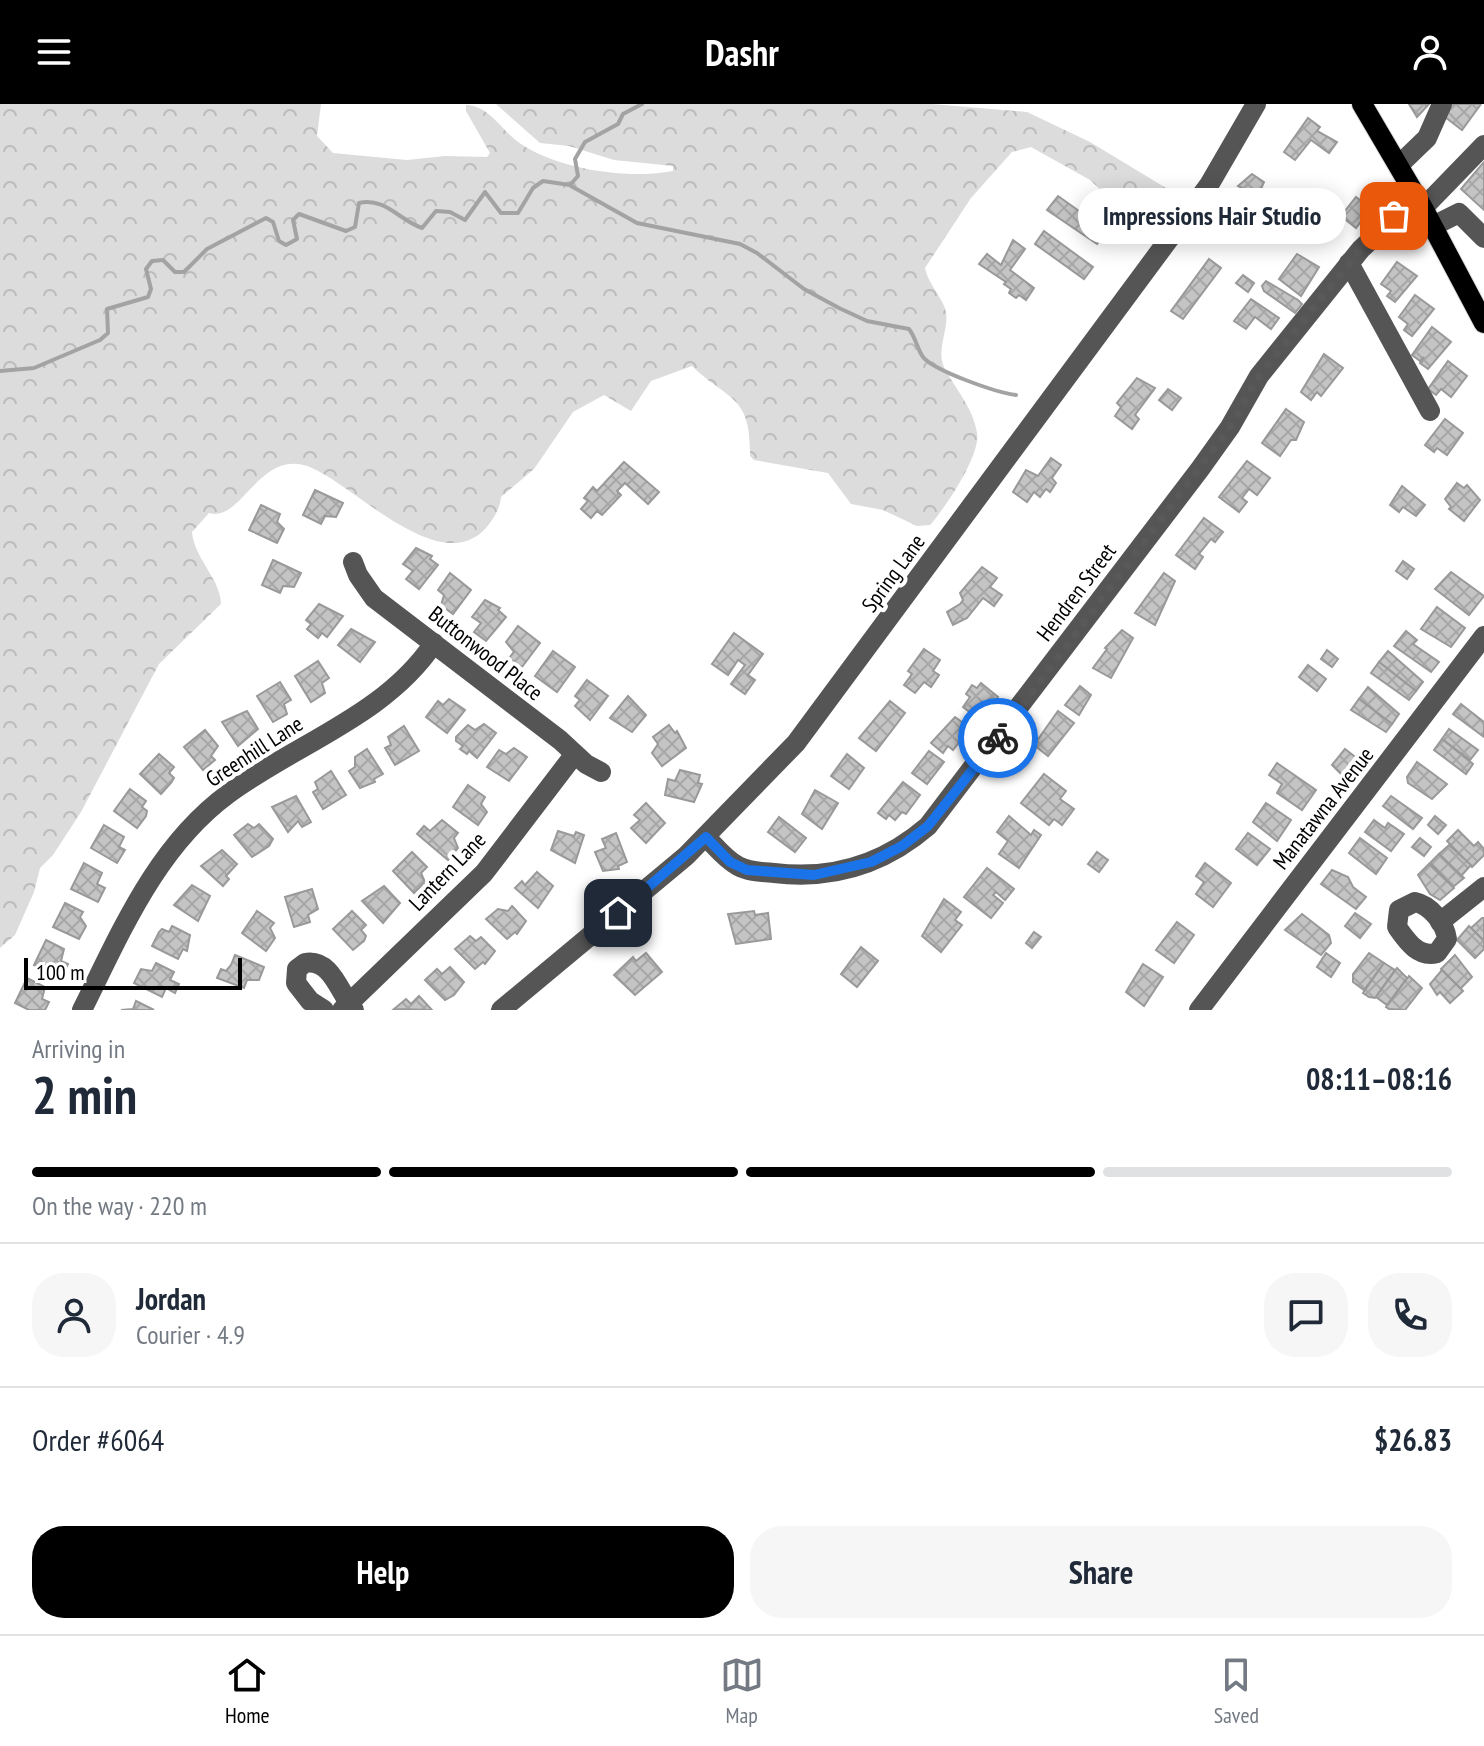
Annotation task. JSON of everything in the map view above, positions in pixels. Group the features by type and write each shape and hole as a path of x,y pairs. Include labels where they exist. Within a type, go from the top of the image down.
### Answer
{"main road":[{"path":"1362,104 1482,314"}],"street":[{"name":"Spring Lane","path":"501,1010 706,837 775,767 833,697 1209,185 1256,104"},
{"path":"1399,165 1427,138 1442,104"},
{"name":"Hendren Street","path":"706,837 730,862 747,870 814,875 871,862 902,846 928,826 1207,459 1259,376 1349,263 1373,236 1424,210 1484,145"},
{"path":"1424,210 1459,213 1484,238"},
{"path":"1349,263 1430,411"},
{"name":"Buttonwood Place","path":"353,562 374,598 574,755 601,772"},
{"name":"Manatawna Avenue","path":"1199,1010 1484,636"},
{"name":"Greenhill Lane","path":"82,1010 146,886 190,829 229,793 397,689 434,643"},
{"name":"Lantern Lane","path":"348,1008 484,873 574,755"},
{"path":"1440,922 1484,887"},
{"path":"324,1010 310,1001 296,983 297,969 305,963 321,964 335,979 348,1008"}],"green space":[{"path":"0,104 321,104 317,136 333,153 407,160 445,156 487,157 490,153 466,111 466,105 482,110 514,139 536,153 574,166 636,174 673,171 673,166 614,160 569,146 540,143 496,104 932,104 1027,112 1090,142 1176,194 1172,205 1143,230 1090,180 1031,147 1012,152 971,198 925,268 946,312 941,353 944,367 968,406 977,433 977,443 968,467 930,525 917,526 883,510 851,504 828,473 754,460 750,456 747,421 742,410 692,366 651,381 631,411 604,395 573,412 534,469 501,497 498,510 488,526 466,541 444,542 420,535 307,466 290,464 263,476 231,508 220,513 209,513 192,532 197,551 217,586 221,604 159,664 81,812 53,855 40,868 34,892 15,935 0,948"}],"building":[{"path":"1409,104 1429,104 1417,117"},
{"path":"1452,104 1481,104 1462,130 1445,117"},
{"path":"1308,118 1320,127 1317,131 1337,142 1329,153 1311,140 1295,160 1284,152"},
{"path":"1484,162 1484,210 1461,189"},
{"path":"1252,174 1264,182 1260,191 1264,196 1256,207 1248,202 1244,207 1238,202 1242,188 1238,186"},
{"path":"1058,196 1107,231 1097,244 1047,210"},
{"path":"1356,197 1371,208 1356,228 1341,216"},
{"path":"1044,231 1093,267 1084,279 1035,244"},
{"path":"1013,240 1025,249 1010,270 1034,288 1026,300 1009,293 1011,289 1004,284 1006,282 979,264 987,254 1001,265"},
{"path":"1297,254 1319,267 1301,296 1279,279"},
{"path":"1209,259 1221,268 1183,319 1171,311"},
{"path":"1397,262 1417,276 1395,302 1387,296 1391,291 1381,284"},
{"path":"1243,275 1254,283 1248,292 1236,283"},
{"path":"1266,281 1302,304 1295,313 1264,291 1262,286"},
{"path":"1415,295 1434,309 1412,336 1404,330 1408,324 1399,317"},
{"path":"1251,299 1279,318 1271,329 1255,317 1246,329 1234,321"},
{"path":"1432,327 1451,342 1428,369 1420,363 1424,357 1420,361 1412,355"},
{"path":"1324,354 1343,368 1321,396 1317,392 1311,400 1301,392"},
{"path":"1448,361 1467,376 1451,397 1441,389 1436,395 1428,389"},
{"path":"1137,378 1155,388 1135,415 1139,419 1132,429 1115,416 1121,407 1117,403"},
{"path":"1168,389 1181,398 1172,410 1159,400"},
{"path":"1286,409 1304,422 1296,440 1291,440 1280,456 1262,443"},
{"path":"1445,419 1463,433 1447,455 1437,448 1434,452 1425,445"},
{"path":"1051,458 1061,465 1052,478 1056,483 1050,492 1046,489 1040,497 1034,492 1027,502 1013,492 1026,470 1038,476"},
{"path":"1247,461 1270,478 1257,495 1249,489 1242,498 1247,502 1239,512 1219,497"},
{"path":"624,462 659,492 648,504 625,483 617,491 621,495 602,515 597,511 591,518 581,509 588,501 584,498 593,487 597,491"},
{"path":"1457,483 1464,488 1467,485 1480,500 1464,521 1449,509 1451,507 1445,499"},
{"path":"1402,486 1425,505 1416,516 1403,507 1399,512 1390,505"},
{"path":"315,490 343,503 336,517 325,516 321,524 303,515"},
{"path":"261,505 280,514 277,522 284,529 277,543 249,530"},
{"path":"1204,518 1223,532 1215,542 1211,539 1199,554 1203,557 1195,569 1176,555"},
{"path":"416,548 432,556 430,559 438,565 419,589 406,579 413,571 403,564"},
{"path":"273,560 301,573 294,587 283,586 280,593 262,585"},
{"path":"1403,561 1414,569 1407,579 1396,571"},
{"path":"982,567 997,578 990,587 1002,595 994,606 983,598 967,618 953,625 947,612 960,604 963,600 960,593"},
{"path":"1451,572 1484,596 1469,615 1435,589"},
{"path":"450,573 471,590 453,614 441,605 444,595 438,590"},
{"path":"1164,573 1175,581 1155,625 1135,613"},
{"path":"485,600 500,608 498,610 506,617 486,641 474,632 481,623 472,617"},
{"path":"319,604 343,616 327,637 322,633 318,638 307,629 311,624 306,620"},
{"path":"1437,607 1465,628 1451,647 1421,629"},
{"path":"518,626 540,643 522,667 509,658 514,652 506,642"},
{"path":"351,629 375,642 360,662 338,645"},
{"path":"1122,630 1133,638 1111,678 1093,668 1105,648"},
{"path":"1406,631 1417,640 1413,644 1439,662 1431,672 1394,646"},
{"path":"734,633 763,654 748,675 755,680 745,694 731,684 745,665 738,660 728,675 712,664"},
{"path":"924,649 940,660 933,671 939,675 931,687 924,682 915,693 904,685 912,674 908,671"},
{"path":"1327,650 1338,659 1332,667 1321,659"},
{"path":"553,651 575,667 557,692 535,676"},
{"path":"1388,651 1423,682 1416,691 1379,662"},
{"path":"318,661 329,678 322,683 325,693 311,702 295,676"},
{"path":"1379,662 1416,691 1409,700 1371,673"},
{"path":"1308,665 1326,679 1317,691 1299,677"},
{"path":"587,680 608,696 590,720 575,706 580,700 575,696"},
{"path":"280,682 291,700 284,704 287,714 273,722 257,696"},
{"path":"981,683 998,697 980,720 963,707 970,697 966,694 972,685 977,688"},
{"path":"1080,686 1091,695 1079,715 1065,705"},
{"path":"1368,687 1399,714 1392,724 1359,699"},
{"path":"628,696 646,715 632,732 610,718"},
{"path":"449,699 465,710 447,733 426,717 438,701 443,705"},
{"path":"1359,699 1392,724 1386,732 1351,710"},
{"path":"890,701 905,713 876,751 859,738"},
{"path":"1461,704 1484,722 1484,737 1453,714"},
{"path":"247,711 258,729 238,746 222,722"},
{"path":"1058,711 1074,723 1048,756 1034,745"},
{"path":"955,717 970,728 953,750 948,746 943,753 931,743"},
{"path":"484,724 496,733 477,758 469,751 467,754 460,749 463,746 456,741 456,737 468,725 475,730"},
{"path":"669,725 675,733 677,731 686,748 662,766 652,753 658,744 653,737"},
{"path":"404,726 419,751 395,765 385,748 391,745 388,737"},
{"path":"1449,729 1478,750 1470,760 1442,739"},
{"path":"205,730 218,746 211,756 215,760 203,770 184,747"},
{"path":"1442,739 1473,764 1466,774 1434,750"},
{"path":"514,748 527,757 509,781 487,767 499,750 506,754"},
{"path":"367,749 383,774 374,779 375,782 360,788 349,771 355,767 355,757"},
{"path":"1345,749 1363,763 1361,771 1349,782 1332,765"},
{"path":"929,751 944,762 927,784 912,773"},
{"path":"159,754 174,767 169,773 174,778 161,794 140,774"},
{"path":"847,754 864,768 849,789 831,776"},
{"path":"1417,762 1447,784 1432,799 1408,783 1407,777"},
{"path":"1277,763 1316,790 1302,810 1277,793 1282,784 1269,775"},
{"path":"680,770 700,775 698,783 702,784 694,802 665,795 668,779 675,781"},
{"path":"331,771 346,795 323,809 313,792 318,789 315,782"},
{"path":"1044,774 1066,791 1060,799 1074,809 1062,825 1054,819 1049,825 1021,803"},
{"path":"903,782 920,795 906,814 902,812 895,820 889,815 886,819 878,813"},
{"path":"468,785 485,797 481,804 487,812 478,825 453,807"},
{"path":"130,789 146,801 142,807 147,811 146,816 137,828 114,811"},
{"path":"815,790 838,803 822,829 802,814"},
{"path":"296,796 311,822 302,827 298,821 288,832 272,807"},
{"path":"1391,796 1422,818 1413,829 1383,806"},
{"path":"646,803 665,823 646,843 631,828 640,820 634,815"},
{"path":"1266,803 1291,820 1277,841 1253,822"},
{"path":"1009,816 1031,835 1034,830 1041,835 1019,868 999,854 1008,841 997,832"},
{"path":"1435,816 1446,825 1438,834 1428,825"},
{"path":"779,817 806,838 795,852 768,832"},
{"path":"442,820 458,833 454,838 458,848 448,860 417,834 424,826 430,831"},
{"path":"1374,820 1385,828 1388,823 1404,834 1391,851 1365,832"},
{"path":"248,824 254,828 259,824 273,839 269,846 252,857 234,835"},
{"path":"104,825 124,837 119,847 125,850 117,863 91,848"},
{"path":"1458,830 1474,846 1478,842 1484,849 1484,855 1472,867 1447,841"},
{"path":"558,831 574,836 576,832 584,835 575,863 551,850"},
{"path":"616,833 627,862 618,866 619,869 603,871 595,852 606,848 602,839"},
{"path":"1248,833 1270,849 1257,865 1236,849"},
{"path":"1360,838 1387,858 1376,874 1349,853"},
{"path":"1420,838 1431,847 1424,856 1412,847"},
{"path":"1449,845 1471,865 1461,876 1439,854"},
{"path":"222,850 237,864 226,876 229,879 223,886 201,866"},
{"path":"412,852 427,867 421,873 425,882 414,893 393,871"},
{"path":"1097,852 1108,860 1099,872 1088,864"},
{"path":"1439,854 1464,878 1453,887 1430,863"},
{"path":"84,863 102,873 97,884 105,888 98,902 71,889"},
{"path":"1205,863 1231,883 1213,907 1196,894 1204,882 1196,876"},
{"path":"1429,864 1454,888 1440,900 1430,894 1418,875"},
{"path":"987,868 1014,889 1005,900 996,892 993,895 1003,903 991,918 964,897"},
{"path":"1332,870 1348,877 1353,887 1366,897 1356,909 1321,884"},
{"path":"537,872 553,886 538,908 515,888 522,881 525,885"},
{"path":"192,885 210,896 198,921 174,905"},
{"path":"384,886 400,903 383,923 362,901"},
{"path":"312,889 318,909 308,915 310,922 294,927 285,897"},
{"path":"944,899 961,912 955,920 962,925 941,952 922,936"},
{"path":"65,903 83,912 80,917 86,926 79,939 53,927"},
{"path":"512,906 526,921 517,934 515,932 507,939 486,919 498,909 508,911"},
{"path":"257,911 274,923 270,928 275,938 266,951 242,933"},
{"path":"352,911 366,925 361,930 366,936 364,941 353,950 333,929"},
{"path":"754,911 755,915 768,913 771,939 736,944 728,914"},
{"path":"1355,913 1371,924 1360,938 1345,926"},
{"path":"1302,914 1329,935 1331,943 1321,955 1285,930"},
{"path":"1484,918 1484,941 1471,928"},
{"path":"1177,922 1194,935 1174,963 1156,950"},
{"path":"172,926 190,935 187,951 183,949 178,959 152,946 162,929 169,932"},
{"path":"1469,926 1484,941 1484,949 1475,958 1457,940"},
{"path":"1034,932 1041,937 1032,948 1026,943"},
{"path":"470,936 476,941 481,937 495,951 485,964 483,962 475,969 455,949"},
{"path":"46,940 64,949 61,961 68,964 61,978 34,965"},
{"path":"861,947 878,961 857,987 841,974"},
{"path":"646,953 662,972 635,995 614,975 633,957 636,961"},
{"path":"1326,953 1340,963 1331,977 1317,967"},
{"path":"1369,953 1384,963 1364,990 1353,982 1353,974"},
{"path":"235,955 264,967 259,980 247,980 244,988 217,978 221,969 226,971 231,965"},
{"path":"1455,955 1472,977 1460,989 1441,969"},
{"path":"156,963 174,972 170,980 179,984 175,993 166,988 162,997 134,983 141,969 152,971"},
{"path":"1384,963 1395,970 1375,998 1369,997 1363,993"},
{"path":"1143,964 1163,977 1144,1006 1126,992"},
{"path":"450,967 464,982 454,995 445,1000 425,980 437,969 442,974"},
{"path":"1397,968 1407,978 1387,1005 1376,997"},
{"path":"1442,970 1463,991 1450,1003 1440,992 1437,995 1430,984"},
{"path":"1409,976 1422,988 1405,1010 1386,1007"},
{"path":"27,978 45,987 42,999 49,1002 45,1010 29,1010 15,1003"},
{"path":"419,996 432,1010 394,1009 406,999 411,1004"},
{"path":"136,1001 154,1010 121,1010 133,1009"}],"waterway":[{"path":"0,371 34,368 100,340 108,333 107,309 148,297 151,289 146,269 152,261 163,260 175,272 184,272 207,249 266,218 273,222 279,241 286,245 297,239 293,220 299,214 346,231 355,227 359,203 377,203 422,228 436,211 450,212 465,220 485,192 501,213 518,213 533,188 543,181 570,185 578,176 575,159 585,142 618,124 623,114 642,104"},
{"path":"571,186 637,223 740,244 757,253 804,289 839,308 867,321 909,329 919,351 929,363 982,386 1016,395"}],"way so far":[{"path":"998,738 1200,469 1230,427 1266,366 1289,342 1361,249 1394,216"}],"place":[{"name":"Impressions Hair Studio","path":"1394,216"}],"route":[{"path":"618,913 706,837 730,862 738,866 788,875 834,873 887,855 928,826 998,738"}]}
